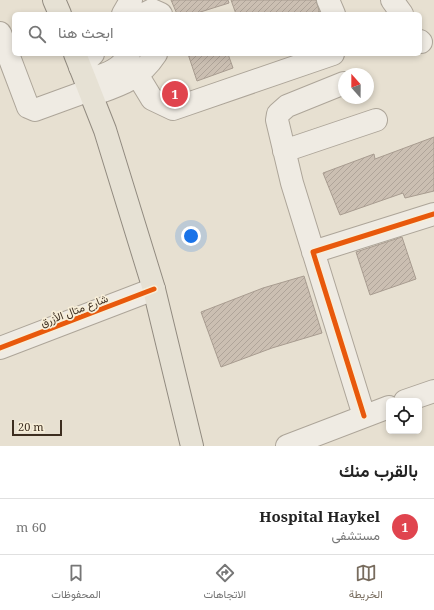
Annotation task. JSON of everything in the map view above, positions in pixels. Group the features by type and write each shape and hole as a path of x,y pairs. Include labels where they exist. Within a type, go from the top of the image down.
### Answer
{"main road":[{"path":"54,0 59,12"},
{"path":"86,74 117,167 154,289 192,446"}],"street":[{"path":"124,12 131,0"},
{"path":"328,0 333,12"},
{"path":"392,0 401,12"},
{"path":"0,33 26,104 28,107 35,110 86,74 113,71 125,63 128,56"},
{"path":"86,74 125,83 138,76 154,56"},
{"path":"138,76 152,99 173,109 327,56"},
{"path":"338,85 294,102 281,109 276,120 313,252 364,416"},
{"path":"284,151 376,120"},
{"path":"313,252 434,214"},
{"name":"شارع متال الأزرق","path":"0,348 154,289"},
{"path":"414,398 434,391"},
{"path":"287,446 386,408"}],"building":[{"path":"171,0 228,0 229,3 200,12 176,12"},
{"path":"231,0 316,0 319,12 235,12"},
{"path":"189,56 229,56 233,68 197,81"},
{"path":"434,137 434,191 405,198 403,193 340,215 323,173 374,154 375,159"},
{"path":"402,237 416,279 370,295 356,252"},
{"path":"304,276 322,333 272,348 221,367 201,312 263,288"}],"cycle path":[{"path":"364,416 313,252 434,214"},
{"path":"0,348 154,289"}],"place":[{"name":"Hospital Haykel","path":"175,94"}]}
